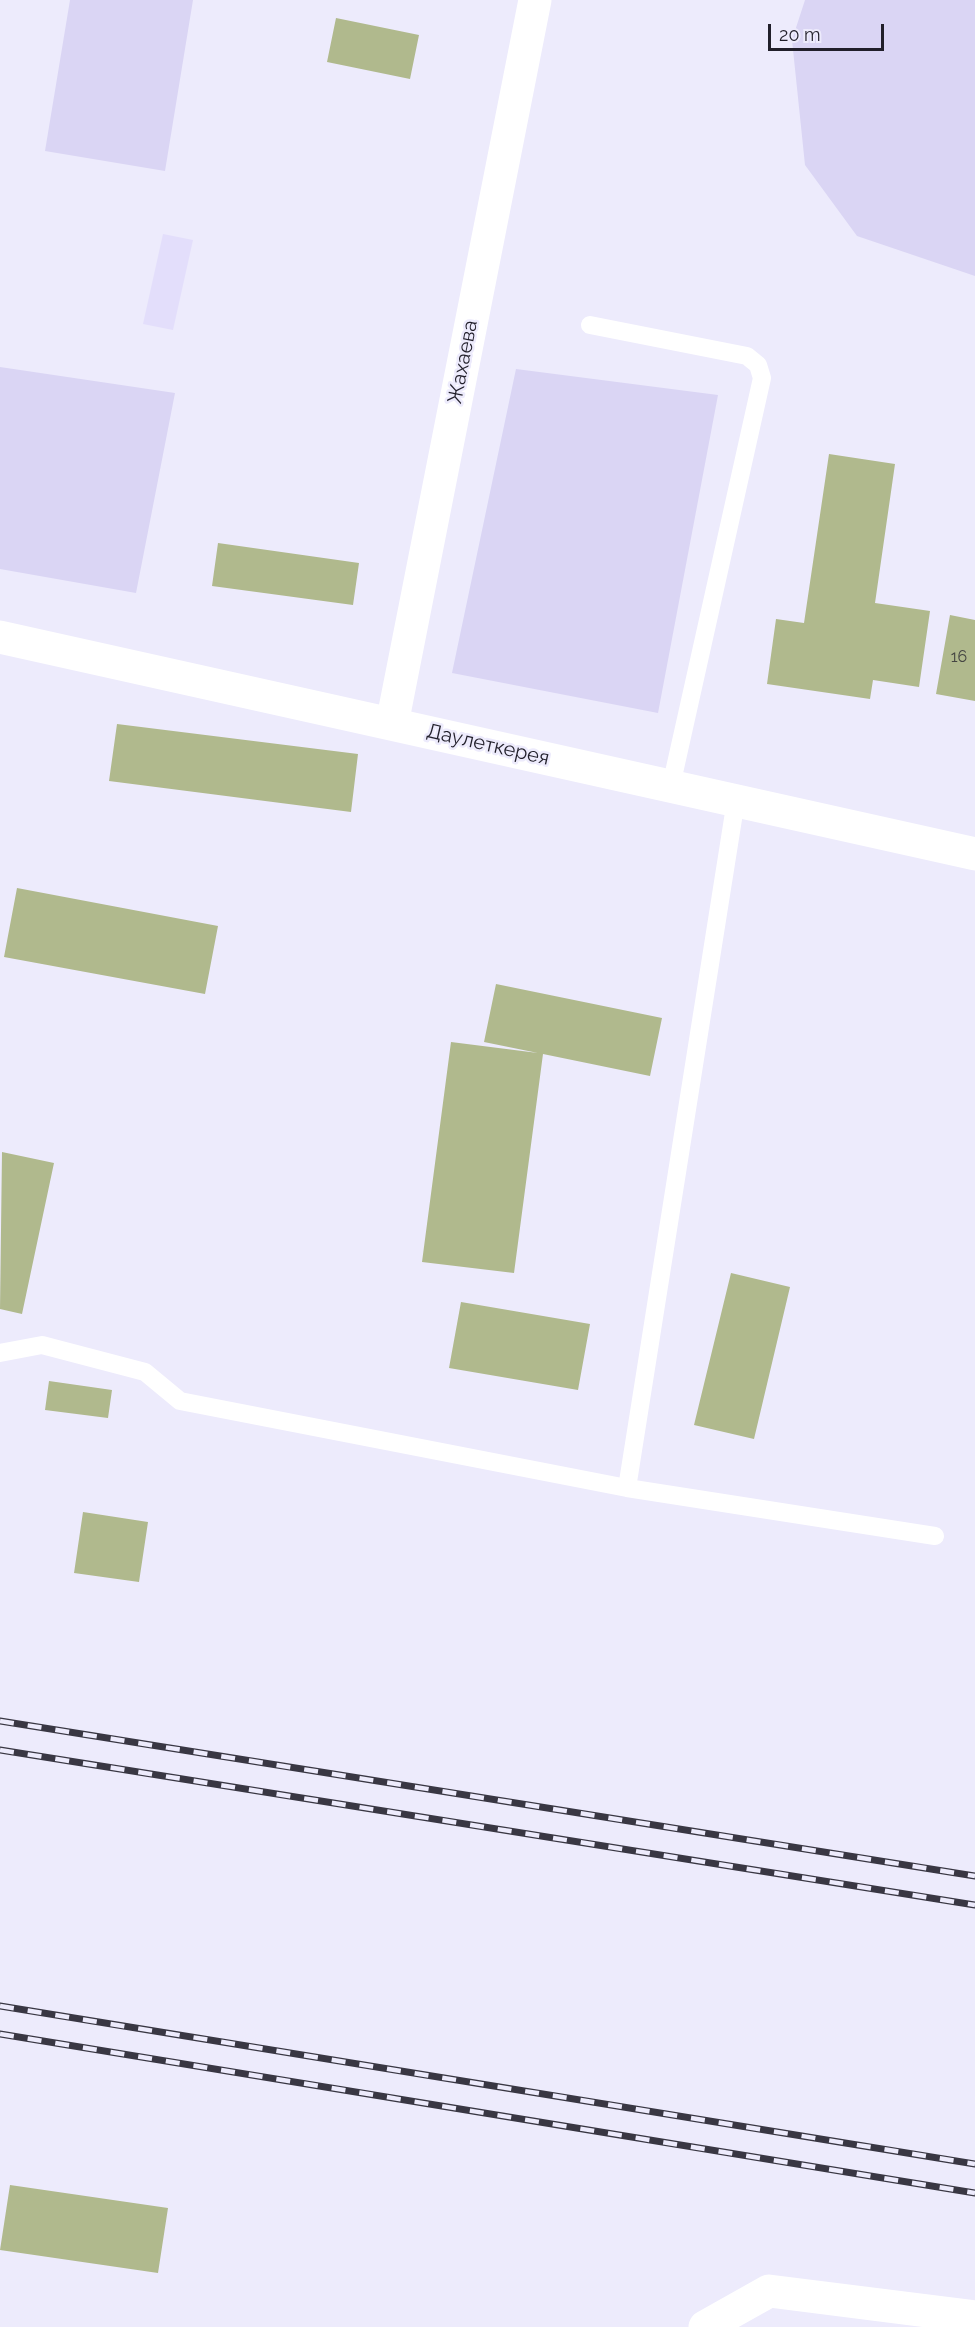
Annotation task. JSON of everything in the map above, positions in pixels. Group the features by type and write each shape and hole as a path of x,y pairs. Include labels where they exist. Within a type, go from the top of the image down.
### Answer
{"street":[{"name":"Жахаева","path":"392,724 535,0"},
{"name":"Даулеткерея","path":"0,637 975,854"},
{"path":"705,2327 769,2291 975,2317"}],"lane":[{"path":"590,325 747,356 758,365 762,378 671,786"},
{"path":"627,1488 736,800"},
{"path":"0,1353 42,1345 146,1372 180,1401 627,1488 935,1536"}],"shaded area":[{"path":"70,0 193,0 165,171 45,151"},
{"path":"805,0 975,0 975,276 857,236 805,165 792,40"},
{"path":"163,234 193,240 173,330 143,324"},
{"path":"0,367 175,393 136,593 0,569"},
{"path":"516,369 718,395 658,713 452,673"}],"building":[{"path":"336,18 419,35 410,79 327,62"},
{"path":"829,454 895,464 875,603 930,611 919,687 873,680 870,699 767,684 776,619 804,623"},
{"path":"218,543 359,563 353,605 212,586"},
{"path":"950,615 975,620 975,701 936,694"},
{"path":"117,724 358,754 351,812 109,781"},
{"path":"17,888 218,926 205,994 4,957"},
{"path":"496,984 662,1018 650,1076 543,1054 514,1273 422,1262 451,1042 538,1053 484,1042"},
{"path":"2,1152 54,1163 22,1314 0,1309"},
{"path":"731,1273 790,1287 754,1439 694,1425"},
{"path":"461,1302 590,1324 578,1390 449,1368"},
{"path":"49,1381 112,1390 108,1418 45,1410"},
{"path":"83,1512 148,1522 139,1582 74,1573"},
{"path":"10,2185 168,2208 158,2273 0,2250"}],"railway":[{"path":"0,1721 975,1876"},
{"path":"0,1750 975,1905"},
{"path":"0,2006 975,2164"},
{"path":"0,2034 975,2193"}]}
